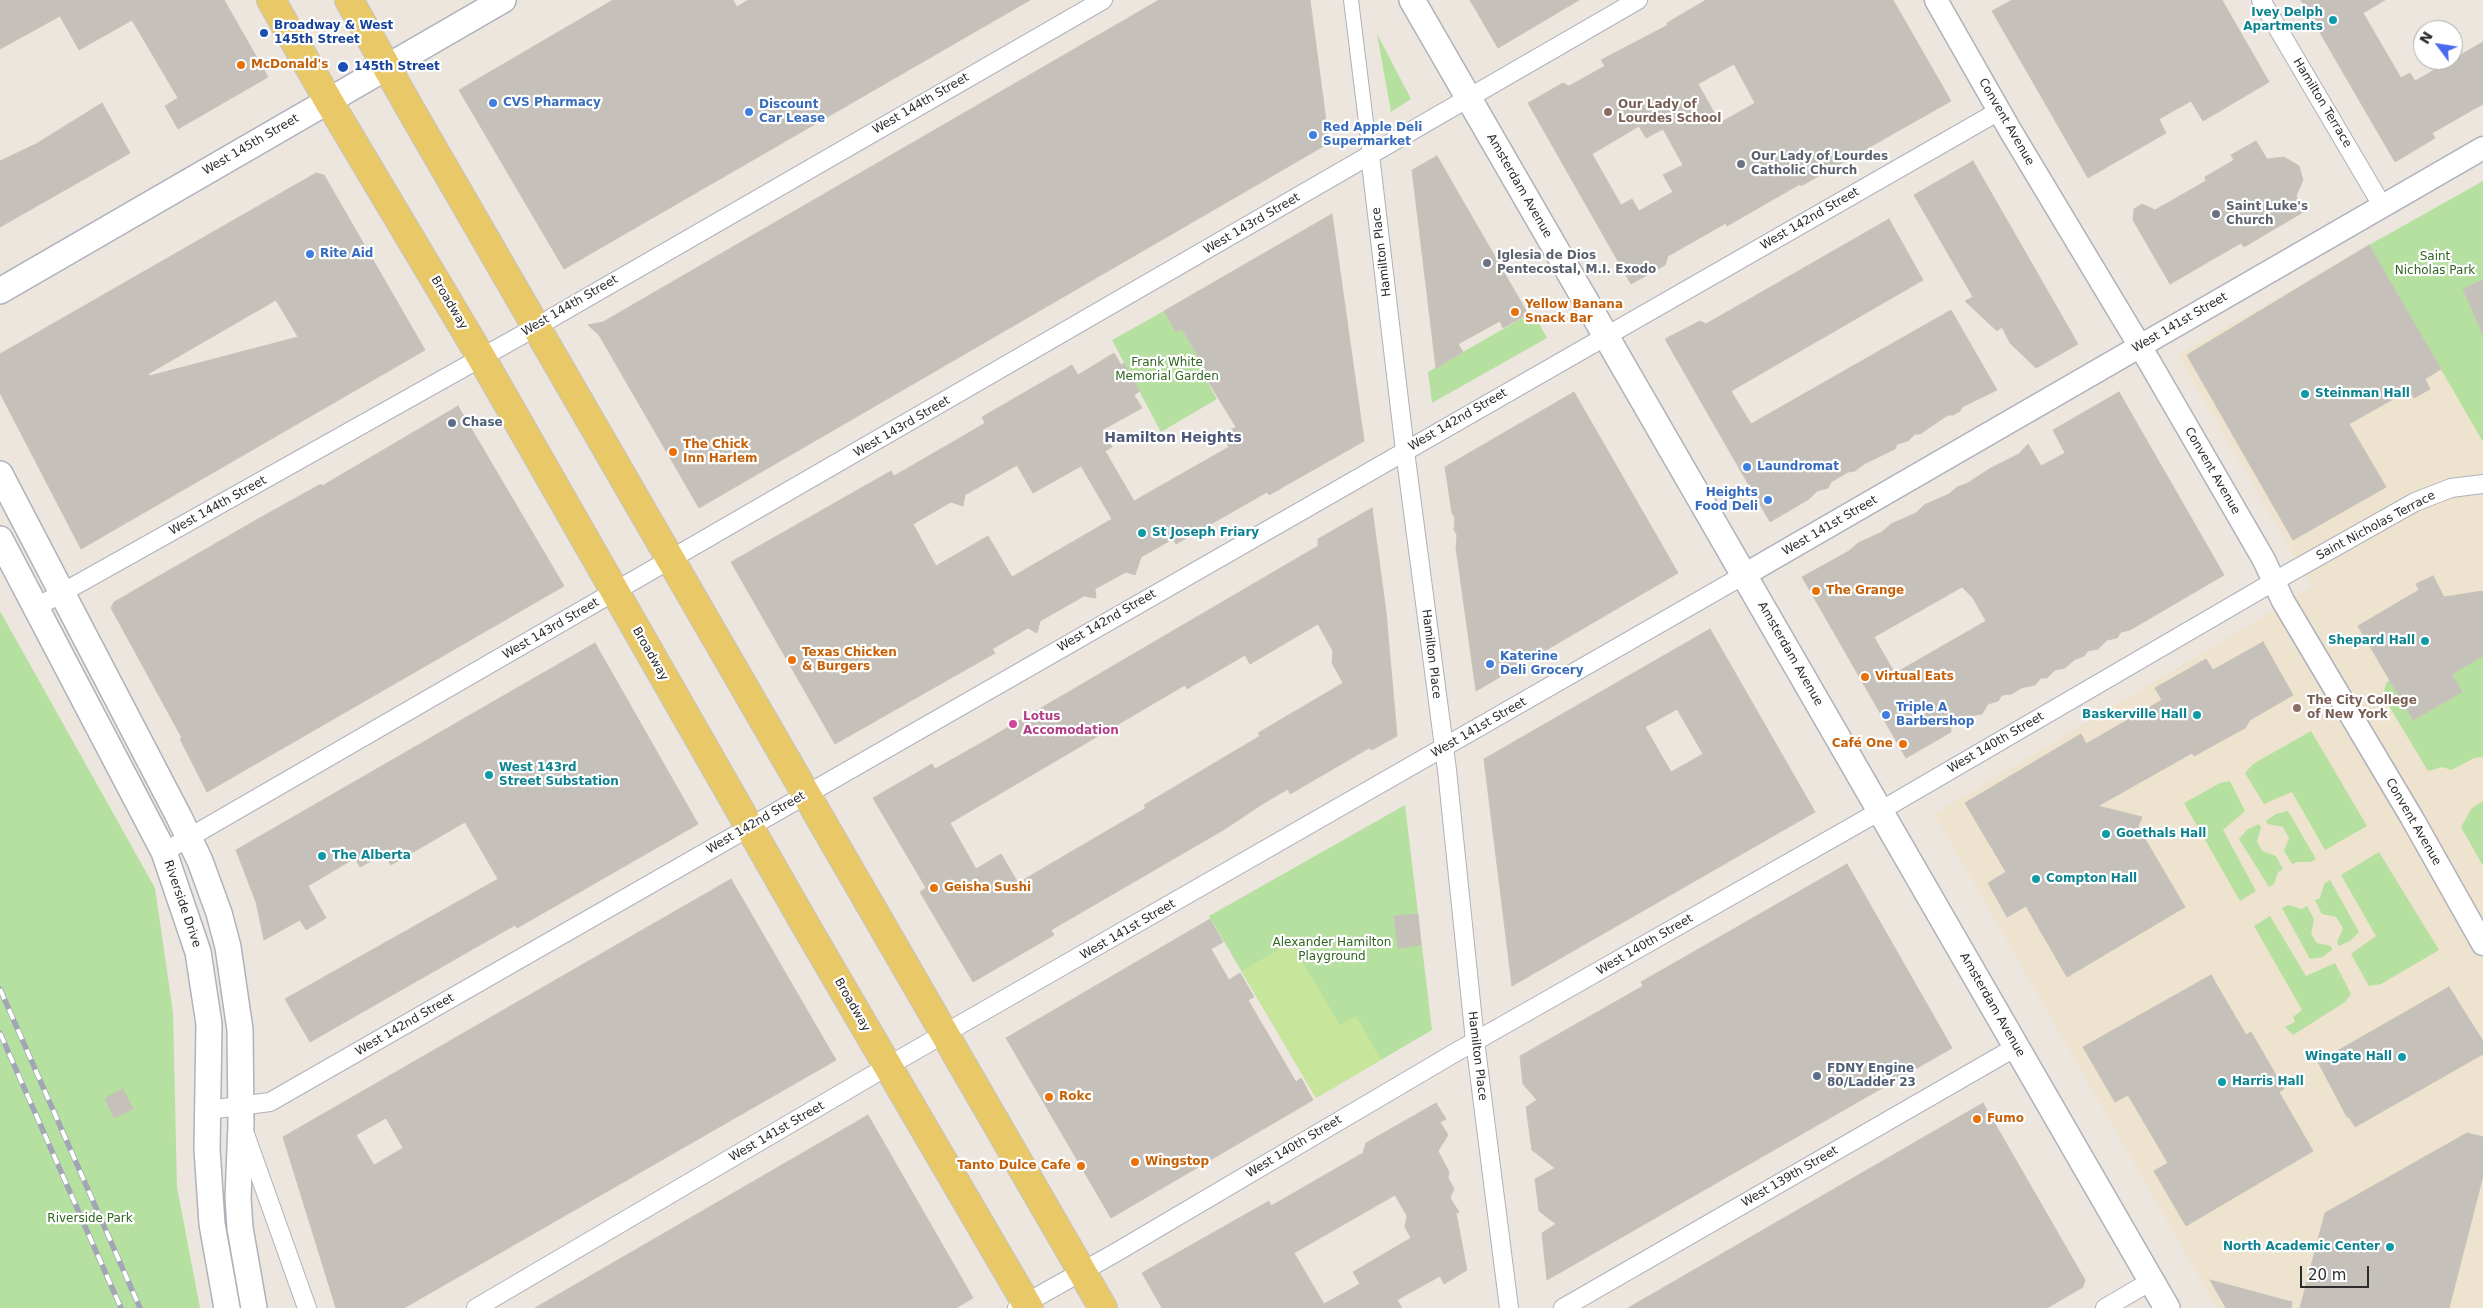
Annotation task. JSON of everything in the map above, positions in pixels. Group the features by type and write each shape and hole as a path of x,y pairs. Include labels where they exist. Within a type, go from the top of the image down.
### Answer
{"main road":[{"name":"Broadway","path":"271,0 328,100 482,357 615,593 1024,1306"},
{"path":"349,0 1103,1308"},
{"name":"West 145th Street","path":"0,291 503,0"},
{"name":"Amsterdam Avenue","path":"1412,0 2167,1308"},
{"path":"0,474 189,838 219,913 228,947 240,1030 241,1115 238,1198 240,1228 254,1308"},
{"name":"Riverside Drive","path":"0,539 164,852 198,952 209,1024 207,1157 212,1224 227,1308"}],"street":[{"name":"West 144th Street","path":"35,608 482,357 1103,0"},
{"name":"Hamilton Place","path":"1351,0 1404,450 1445,748 1475,1041 1509,1308"},
{"name":"West 143rd Street","path":"164,852 1638,0"},
{"name":"Convent Avenue","path":"1936,0 1999,111 2140,346 2264,560 2273,582 2483,944"},
{"name":"Hamilton Terrace","path":"2261,0 2383,207"},
{"name":"West 142nd Street","path":"208,1110 241,1115 270,1102 1404,450 1999,111"},
{"name":"West 141st Street","path":"476,1308 888,1066 1445,748 2483,148"},
{"name":"Saint Nicholas Terrace","path":"2273,582 2415,502 2451,488 2483,484"},
{"name":"West 140th Street","path":"1024,1306 1475,1041 1880,811 2273,582"},
{"name":"West 139th Street","path":"1563,1308 2016,1047"},
{"path":"241,1115 306,1308"},
{"path":"2105,1308 2151,1281"}],"shaded area":[{"name":"The City College of New York","path":"2369,245 2483,442 2483,1308 2217,1308 1934,814 2312,587 2178,355"}],"green space":[{"path":"1377,34 1411,99 1391,112"},
{"name":"Saint Nicholas Park","path":"2483,181 2483,442 2369,245"},
{"name":"Frank White Memorial Garden","path":"1164,311 1176,332 1182,329 1204,367 1207,366 1209,370 1203,374 1217,399 1161,432 1112,340"},
{"path":"1533,312 1547,338 1432,403 1428,372"},
{"name":"Riverside Park","path":"0,611 155,888 173,1012 177,1187 200,1308 0,1308"},
{"path":"2483,656 2483,757 2475,758 2451,770 2443,767 2428,771 2383,696 2386,683 2390,680 2413,720 2462,692 2452,674"},
{"path":"2311,731 2367,826 2325,850 2292,792 2264,804 2245,773 2253,764"},
{"path":"2230,781 2245,811 2223,830 2256,891 2240,901 2184,803 2220,783"},
{"path":"2483,801 2483,866 2461,827 2472,808"},
{"name":"Alexander Hamilton Playground","path":"1405,805 1432,1030 1316,1098 1209,916"},
{"path":"2288,811 2316,859 2310,862 2292,864 2284,851 2289,838 2283,827 2268,824 2266,821 2276,814"},
{"path":"2259,824 2261,828 2257,841 2262,851 2276,856 2283,869 2278,872 2274,884 2269,887 2239,839 2248,829"},
{"path":"2379,852 2439,950 2381,984 2369,986 2351,954 2376,936 2341,875"},
{"path":"2330,880 2359,932 2350,941 2339,946 2337,942 2343,928 2336,917 2322,914 2315,900 2320,898 2324,884"},
{"path":"2288,905 2302,909 2307,906 2314,919 2311,934 2317,943 2331,946 2332,950 2323,957 2310,959 2282,908"},
{"path":"2270,916 2306,976 2335,963 2351,994 2345,1002 2293,1035 2285,1027 2295,1022 2293,1017 2302,1010 2254,926"},
{"path":"1291,942 1340,1025 1356,1016 1381,1060 1316,1098 1242,971"}],"building":[{"path":"0,0 224,0 268,77 178,129 165,106 178,98 132,20 79,50 60,16 0,49"},
{"path":"613,0 733,0 737,7 748,0 1030,0 564,269 459,90"},
{"path":"1159,0 1310,0 1329,143 699,508 599,335 588,325 603,322"},
{"path":"1470,0 1579,0 1498,48"},
{"path":"1706,0 1893,0 1951,101 1801,186 1800,184 1727,226 1726,223 1668,256 1665,265 1631,284 1528,103 1563,83 1569,86 1605,66 1601,60 1668,25 1667,23","holes":["1734,64 1755,103 1720,123 1698,84","1639,126 1646,138 1663,129 1683,165 1663,175 1673,192 1639,211 1632,199 1621,205 1592,154"]},
{"path":"2012,0 2222,0 2269,82 2203,121 2191,101 2159,119 2166,133 2088,178 1992,11"},
{"path":"2301,0 2385,0 2363,13 2401,78 2410,73 2415,81 2434,70 2463,70 2463,53 2483,42 2483,104 2432,133 2435,138 2395,162"},
{"path":"102,103 130,153 0,227 0,161 36,144"},
{"name":"Saint Luke's Church","path":"2256,141 2267,159 2284,157 2299,166 2303,180 2296,196 2305,211 2244,247 2241,243 2170,284 2133,220 2134,209 2142,204 2155,210 2206,181 2205,177 2234,160 2231,155"},
{"path":"1437,156 1528,314 1503,328 1500,321 1458,344 1463,352 1436,368 1412,170"},
{"path":"1973,161 2078,344 2036,368 2010,343 2002,327 1997,331 1965,301 1973,297 1914,195"},
{"path":"316,173 324,175 425,350 81,549 0,393 0,354","holes":["276,300 298,337 149,376 148,374"]},
{"path":"1332,214 1364,441 1269,495 1267,492 1176,544 1173,539 1141,557 1135,575 1126,572 1095,589 1096,598 1084,596 1040,621 1037,633 1028,628 992,649 995,653 835,744 731,562 891,471 894,476 985,423 982,417 1072,365 1078,375 1114,353 1121,365 1124,363 1140,391 1134,395 1142,408 1102,430 1112,447 1105,451 1134,501 1229,447 1222,435 1236,427 1203,373 1207,371 1182,329 1176,332 1164,311","holes":["1017,465 1033,493 1081,466 1112,519 1012,577 988,536 936,566 913,524 951,502 963,506 965,495"]},
{"path":"1889,219 1923,280 1731,391 1751,424 1951,310 1997,390 1962,407 1960,411 1953,415 1948,415 1920,434 1915,434 1908,441 1897,444 1895,449 1864,464 1855,471 1848,472 1831,482 1828,488 1817,491 1809,499 1770,522 1665,339 1700,321 1706,324"},
{"name":"Steinman Hall","path":"2369,245 2441,369 2425,379 2430,389 2414,398 2409,390 2349,424 2386,487 2293,540 2187,355"},
{"path":"2483,280 2483,335 2463,289"},
{"path":"1574,392 1678,573 1476,691 1456,548 1455,518 1452,513 1445,467"},
{"path":"2119,392 2224,575 2130,630 2121,632 2117,638 2107,640 2098,649 2088,651 2084,656 2074,660 2065,668 2055,670 2047,678 2041,678 2035,685 2021,688 2012,694 2002,695 1998,701 1988,704 1982,714 1970,716 1965,722 1951,727 1951,732 1906,758 1802,577 1849,551 1858,543 1882,532 1891,524 1916,513 1924,505 1949,494 1957,487 1966,484 1991,468 2019,454 2028,444 2041,466 2065,453 2053,430","holes":["1962,587 1973,598 1986,621 1899,671 1898,669 1894,672 1874,637"]},
{"path":"458,406 564,586 207,792 180,739 182,738 111,608 114,602 258,519 321,484 322,486"},
{"path":"1372,508 1386,612 1397,736 1372,750 1369,748 1290,794 1288,789 1225,829 1051,930 1054,935 973,982 920,892 926,888 873,798 932,764 935,769 983,742 1318,546 1318,539","holes":["1318,624 1333,651 1332,663 1343,683 1258,733 1260,736 1144,805 1146,808 1018,883 1001,854 976,869 950,823 1185,685 1187,689 1245,655 1250,664"]},
{"name":"Shepard Hall","path":"2433,576 2444,597 2483,591 2483,656 2452,674 2462,692 2413,720 2358,626 2419,590 2416,584"},
{"path":"1710,629 1815,812 1512,986 1484,759","holes":["1677,709 1703,754 1671,772 1645,727"]},
{"path":"2263,642 2293,695 2250,720 2245,728 2194,756 2192,753 2098,806 2142,817 2138,827 2185,907 2067,977 2026,906 2007,917 1988,883 2006,872 1965,803 2081,734 2086,744 2162,700 2155,688 2206,659 2213,670"},
{"path":"595,643 698,824 517,928 515,925 310,1042 285,999 498,879 465,822 391,865 384,854 360,867 355,858 308,886 326,918 306,930 300,920 264,940 256,902 236,850"},
{"path":"1847,864 1952,1048 1547,1280 1542,1233 1556,1224 1539,1211 1535,1179 1555,1168 1532,1150 1526,1107 1537,1100 1523,1084 1520,1056 1643,986 1641,982"},
{"path":"731,879 836,1060 404,1308 336,1308 283,1137","holes":["386,1118 403,1148 374,1165 356,1135"]},
{"path":"1418,914 1421,945 1398,948 1394,916"},
{"path":"1210,919 1223,942 1211,949 1229,980 1240,973 1254,997 1248,1000 1296,1082 1301,1078 1313,1100 1111,1218 1006,1038"},
{"name":"Harris Hall","path":"2211,975 2246,1035 2251,1032 2284,1089 2279,1092 2313,1151 2186,1226 2154,1171 2168,1163 2128,1095 2115,1102 2083,1047"},
{"name":"Wingate Hall","path":"2449,987 2483,1041 2483,1054 2355,1127 2349,1117 2347,1117 2318,1062"},
{"path":"123,1089 133,1109 114,1118 105,1098"},
{"path":"1436,1103 1446,1119 1440,1122 1448,1135 1438,1151 1449,1172 1448,1178 1454,1189 1450,1198 1459,1212 1456,1213 1467,1270 1444,1284 1440,1276 1397,1300 1402,1308 1162,1308 1142,1273 1269,1201 1271,1206 1363,1153 1366,1143","holes":["1395,1195 1407,1216 1405,1227 1411,1238 1353,1272 1360,1284 1324,1304 1294,1253"]},
{"path":"1983,1103 2085,1280 2083,1287 2047,1308 1628,1308"},
{"path":"868,1115 973,1298 956,1308 535,1308"},
{"name":"North Academic Center","path":"2467,1133 2483,1137 2483,1176 2449,1308 2300,1308 2325,1213"},
{"path":"2210,1280 2292,1302 2291,1308 2226,1308"}],"railway":[{"path":"0,989 140,1308"},
{"path":"0,1033 121,1308"}],"place":[{"name":"Ivey Delph Apartments","path":"2333,20"},
{"name":"Broadway & West 145th Street","path":"264,33"},
{"name":"McDonald's","path":"241,65"},
{"name":"145th Street","path":"343,67"},
{"name":"CVS Pharmacy","path":"493,103"},
{"name":"Discount Car Lease","path":"749,112"},
{"name":"Our Lady of Lourdes School","path":"1608,112"},
{"name":"Red Apple Deli Supermarket","path":"1313,135"},
{"name":"Our Lady of Lourdes Catholic Church","path":"1741,164"},
{"name":"Saint Luke's Church","path":"2216,214"},
{"name":"Rite Aid","path":"310,254"},
{"name":"Iglesia de Dios Pentecostal, M.I. Exodo","path":"1487,263"},
{"name":"Yellow Banana Snack Bar","path":"1515,312"},
{"name":"Steinman Hall","path":"2305,394"},
{"name":"Chase","path":"452,423"},
{"name":"The Chick Inn Harlem","path":"673,452"},
{"name":"Laundromat","path":"1747,467"},
{"name":"Heights Food Deli","path":"1768,500"},
{"name":"St Joseph Friary","path":"1142,533"},
{"name":"The Grange","path":"1816,591"},
{"name":"Shepard Hall","path":"2425,641"},
{"name":"Texas Chicken & Burgers","path":"792,660"},
{"name":"Katerine Deli Grocery","path":"1490,664"},
{"name":"Virtual Eats","path":"1865,677"},
{"name":"The City College of New York","path":"2297,708"},
{"name":"Triple A Barbershop","path":"1886,715"},
{"name":"Baskerville Hall","path":"2197,715"},
{"name":"Lotus Accomodation","path":"1013,724"},
{"name":"Café One","path":"1903,744"},
{"name":"West 143rd Street Substation","path":"489,775"},
{"name":"Goethals Hall","path":"2106,834"},
{"name":"The Alberta","path":"322,856"},
{"name":"Compton Hall","path":"2036,879"},
{"name":"Geisha Sushi","path":"934,888"},
{"name":"Wingate Hall","path":"2402,1057"},
{"name":"FDNY Engine 80/Ladder 23","path":"1817,1076"},
{"name":"Harris Hall","path":"2222,1082"},
{"name":"Rokc","path":"1049,1097"},
{"name":"Fumo","path":"1977,1119"},
{"name":"Wingstop","path":"1135,1162"},
{"name":"Tanto Dulce Cafe","path":"1081,1166"},
{"name":"North Academic Center","path":"2390,1247"}],"district":[{"name":"Hamilton Heights","path":"1173,438"}]}
